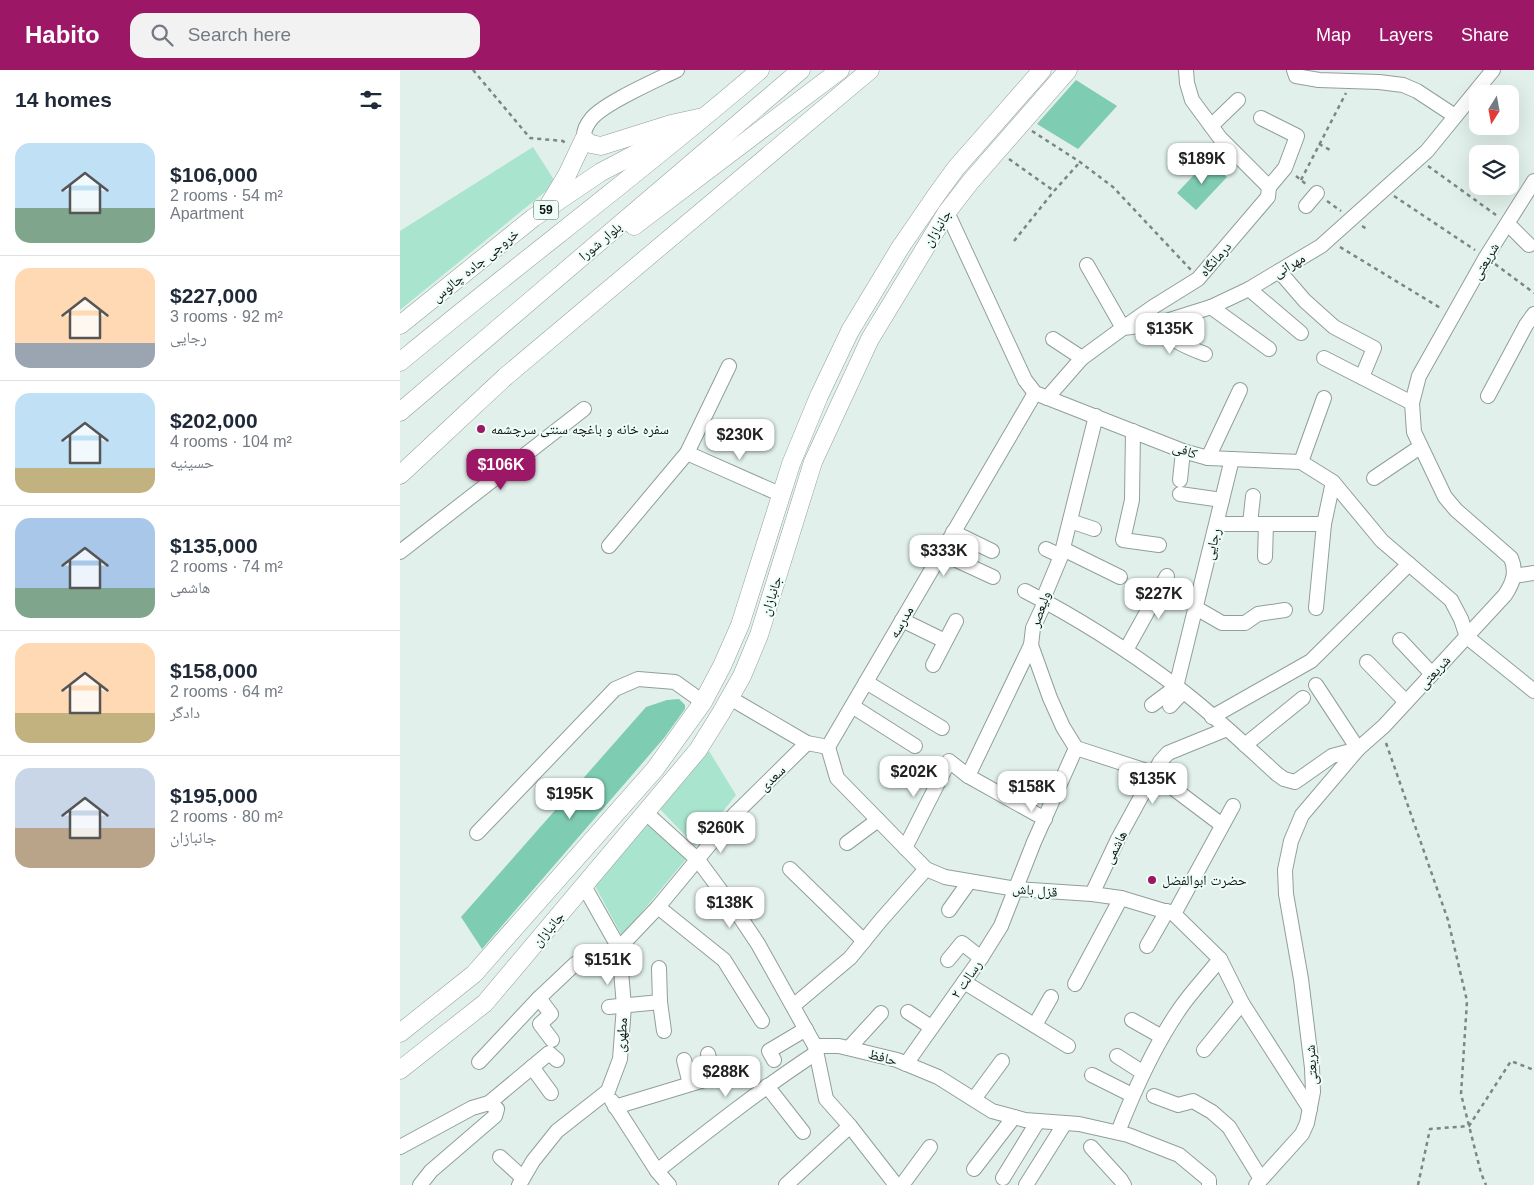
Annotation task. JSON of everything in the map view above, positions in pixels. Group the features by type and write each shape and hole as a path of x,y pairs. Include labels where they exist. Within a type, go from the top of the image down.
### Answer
{"main road":[{"path":"400,362 706,117 760,70"},
{"name":"بلوار شورا","path":"402,411 801,70"},
{"path":"545,287 653,212 840,70"},
{"path":"400,475 505,377 870,70"},
{"name":"جانبازان","path":"400,1033 474,974 654,769 703,702 722,666 740,625 791,464 818,396 850,331 900,248 956,168 1042,70"},
{"name":"جانبازان","path":"400,1070 485,1003 698,750 742,676 759,635 813,462 870,339 947,212 997,150 1068,70"},
{"path":"547,209 580,147 591,144 601,146 671,124 706,117"},
{"name":"خروجی جاده چالوس","path":"400,325 547,209 601,172 706,117"},
{"path":"937,194 947,212"},
{"path":"585,849 594,846 600,850 604,858 602,865"}],"street":[{"path":"580,147 583,131 592,117 609,105 678,70"},
{"path":"1186,70 1187,84 1192,100 1220,138 1268,186"},
{"name":"مهرانی","path":"1041,396 1082,358 1124,328 1156,324 1210,306 1248,289 1321,246 1428,152 1456,116 1486,72"},
{"path":"1295,73 1319,80 1379,82 1403,85 1417,91 1456,116"},
{"path":"1211,126 1238,100"},
{"name":"درمانگاه","path":"1124,328 1198,279 1268,197 1268,186 1285,168 1297,136 1261,118"},
{"name":"شریعتی","path":"1259,1182 1302,1134 1313,1092 1312,1068 1301,979 1286,894 1285,870 1291,842 1302,815 1358,749 1381,729 1505,595 1514,576 1514,566 1511,558 1456,510 1445,497 1414,432 1412,404 1419,376 1486,257 1534,181"},
{"path":"1306,206 1317,193"},
{"path":"947,212 1025,380 1041,396"},
{"path":"1508,224 1529,245"},
{"path":"1087,265 1124,328"},
{"path":"1279,270 1305,300 1334,327 1374,348 1362,377"},
{"path":"1248,289 1301,333"},
{"path":"1210,306 1269,349"},
{"path":"1488,396 1526,325 1534,314"},
{"path":"1156,324 1177,343 1205,354"},
{"path":"1053,339 1082,358"},
{"path":"1324,358 1412,404"},
{"path":"609,546 687,453 729,366"},
{"path":"1208,458 1240,390"},
{"name":"کافی","path":"1041,396 1183,451 1208,458 1300,462 1333,482 1382,541 1451,600 1462,619 1467,637"},
{"name":"مدرسه","path":"828,747 953,532 1041,396"},
{"path":"1300,462 1324,398"},
{"path":"400,552 584,408"},
{"name":"ولیعصر","path":"1076,748 1063,728 1031,645 1033,628 1045,602 1046,592 1062,553 1096,416"},
{"path":"1133,431 1132,500 1123,540 1159,545"},
{"path":"1374,478 1420,447"},
{"path":"1180,480 1183,451"},
{"path":"687,453 782,495"},
{"name":"رجایی","path":"1180,689 1196,608 1232,459"},
{"path":"1316,608 1324,524 1333,482"},
{"path":"1180,494 1222,500"},
{"path":"1250,524 1252,496"},
{"path":"1070,521 1094,529"},
{"path":"1217,524 1324,524"},
{"path":"1265,557 1266,524"},
{"path":"953,532 992,551"},
{"path":"1046,549 1062,553 1120,577"},
{"path":"941,553 993,577"},
{"path":"1212,717 1311,661 1410,564"},
{"path":"1514,576 1534,572"},
{"path":"1126,650 1167,576"},
{"path":"1025,591 1126,650 1180,689 1284,779 1296,782 1332,756 1358,749 1316,684"},
{"path":"1196,608 1222,623 1245,623 1258,614 1285,610"},
{"path":"902,620 945,641"},
{"path":"933,665 956,621"},
{"path":"1467,637 1534,691"},
{"path":"1400,640 1432,674"},
{"path":"968,776 1031,645"},
{"path":"1367,662 1406,702"},
{"path":"477,833 615,689 638,679 675,682 703,702"},
{"path":"866,682 942,728"},
{"path":"1152,705 1180,689"},
{"path":"1170,706 1180,689"},
{"path":"730,698 807,743 828,747"},
{"path":"1245,745 1303,698"},
{"path":"852,706 915,746"},
{"name":"هاشمی","path":"1092,894 1118,839 1153,774 1168,753 1227,728"},
{"name":"سعدی","path":"619,948 658,907 734,815 807,743"},
{"name":"قزل باش","path":"828,747 837,778 926,869 945,877 969,882 1016,889 1092,894 1120,898 1171,912 1220,959 1242,1003 1310,1109"},
{"path":"1076,748 1153,774 1222,825"},
{"name":"رسالت ۲","path":"906,1064 981,958 1001,926 1076,748"},
{"path":"905,848 949,761 968,776 1045,819"},
{"path":"1147,946 1171,912 1234,806"},
{"path":"645,812 698,860 758,944 806,1029 815,1049 826,1099 850,1126 893,1183 930,1147"},
{"path":"848,843 878,820"},
{"path":"790,869 864,941"},
{"path":"793,1006 850,958 926,869"},
{"path":"949,910 969,882"},
{"name":"مطهری","path":"584,886 619,948 624,1006 620,1059 608,1091"},
{"path":"1075,984 1120,898"},
{"path":"658,907 724,960 762,1021"},
{"path":"948,960 962,943 981,958"},
{"path":"479,1062 538,998 574,964 619,948"},
{"path":"1118,1132 1142,1072 1162,1036 1178,1011 1220,959"},
{"path":"659,968 660,1002 664,1031"},
{"path":"964,982 1068,1046"},
{"path":"1035,1025 1052,997"},
{"path":"538,998 551,1014 540,1024 552,1040"},
{"path":"609,1007 660,1002"},
{"path":"1204,1050 1242,1003"},
{"path":"908,1012 931,1027"},
{"path":"849,1048 881,1013"},
{"path":"1132,1020 1162,1036"},
{"path":"774,1060 768,1050 806,1029"},
{"name":"حافظ","path":"815,1049 839,1046 897,1060 938,1077 992,1110 1014,1117 1025,1120 1079,1124 1118,1132 1179,1155 1209,1180 1208,1185"},
{"path":"657,1171 815,1049"},
{"path":"400,1147 472,1108 493,1106 532,1067 549,1053 557,1060"},
{"path":"708,1054 714,1077"},
{"path":"1117,1056 1142,1072"},
{"path":"684,1060 690,1084"},
{"path":"974,1100 1002,1061"},
{"path":"615,1107 714,1077 744,1065"},
{"path":"532,1067 551,1093"},
{"path":"1092,1075 1132,1096"},
{"path":"767,1086 803,1132"},
{"path":"500,1158 521,1182 533,1161 557,1131 608,1091 615,1107 657,1171 668,1184"},
{"path":"1154,1096 1178,1105 1193,1101 1212,1112 1228,1127 1259,1182"},
{"path":"427,1182 494,1116 493,1106"},
{"path":"974,1169 1014,1117"},
{"path":"1002,1178 1038,1121"},
{"path":"1026,1185 1065,1123"},
{"path":"786,1185 850,1126"},
{"path":"1091,1147 1124,1185"}],"path":[{"path":"473,70 530,138 563,141 571,151 580,147"},
{"path":"1300,180 1351,82"},
{"path":"1021,124 1080,162 1113,187 1198,279"},
{"path":"1319,144 1332,151"},
{"path":"997,150 1054,191"},
{"path":"1418,160 1508,224"},
{"path":"1014,241 1080,162"},
{"path":"1384,190 1486,257 1534,294"},
{"path":"1328,240 1453,316"},
{"path":"1381,729 1448,920 1466,1001 1461,1094 1481,1173 1486,1185"},
{"path":"1469,1126 1511,1061 1534,1070"},
{"path":"1418,1185 1430,1129 1469,1126"}],"green space":[{"path":"533,147 556,183 400,310 400,231"},
{"path":"709,751 736,795 695,846 660,809"},
{"path":"644,822 686,859 622,936 594,884"}],"building":[{"path":"1076,80 1117,106 1078,149 1037,124"},
{"path":"1208,160 1227,177 1196,210 1177,193"},
{"path":"679,699 685,705 685,709 664,738 482,949 461,917 646,707 667,700"}],"place":[{"name":"سفره خانه و باغچه سنتی سرچشمه","path":"481,429"},
{"name":"حضرت ابوالفضل","path":"1152,880"}]}
